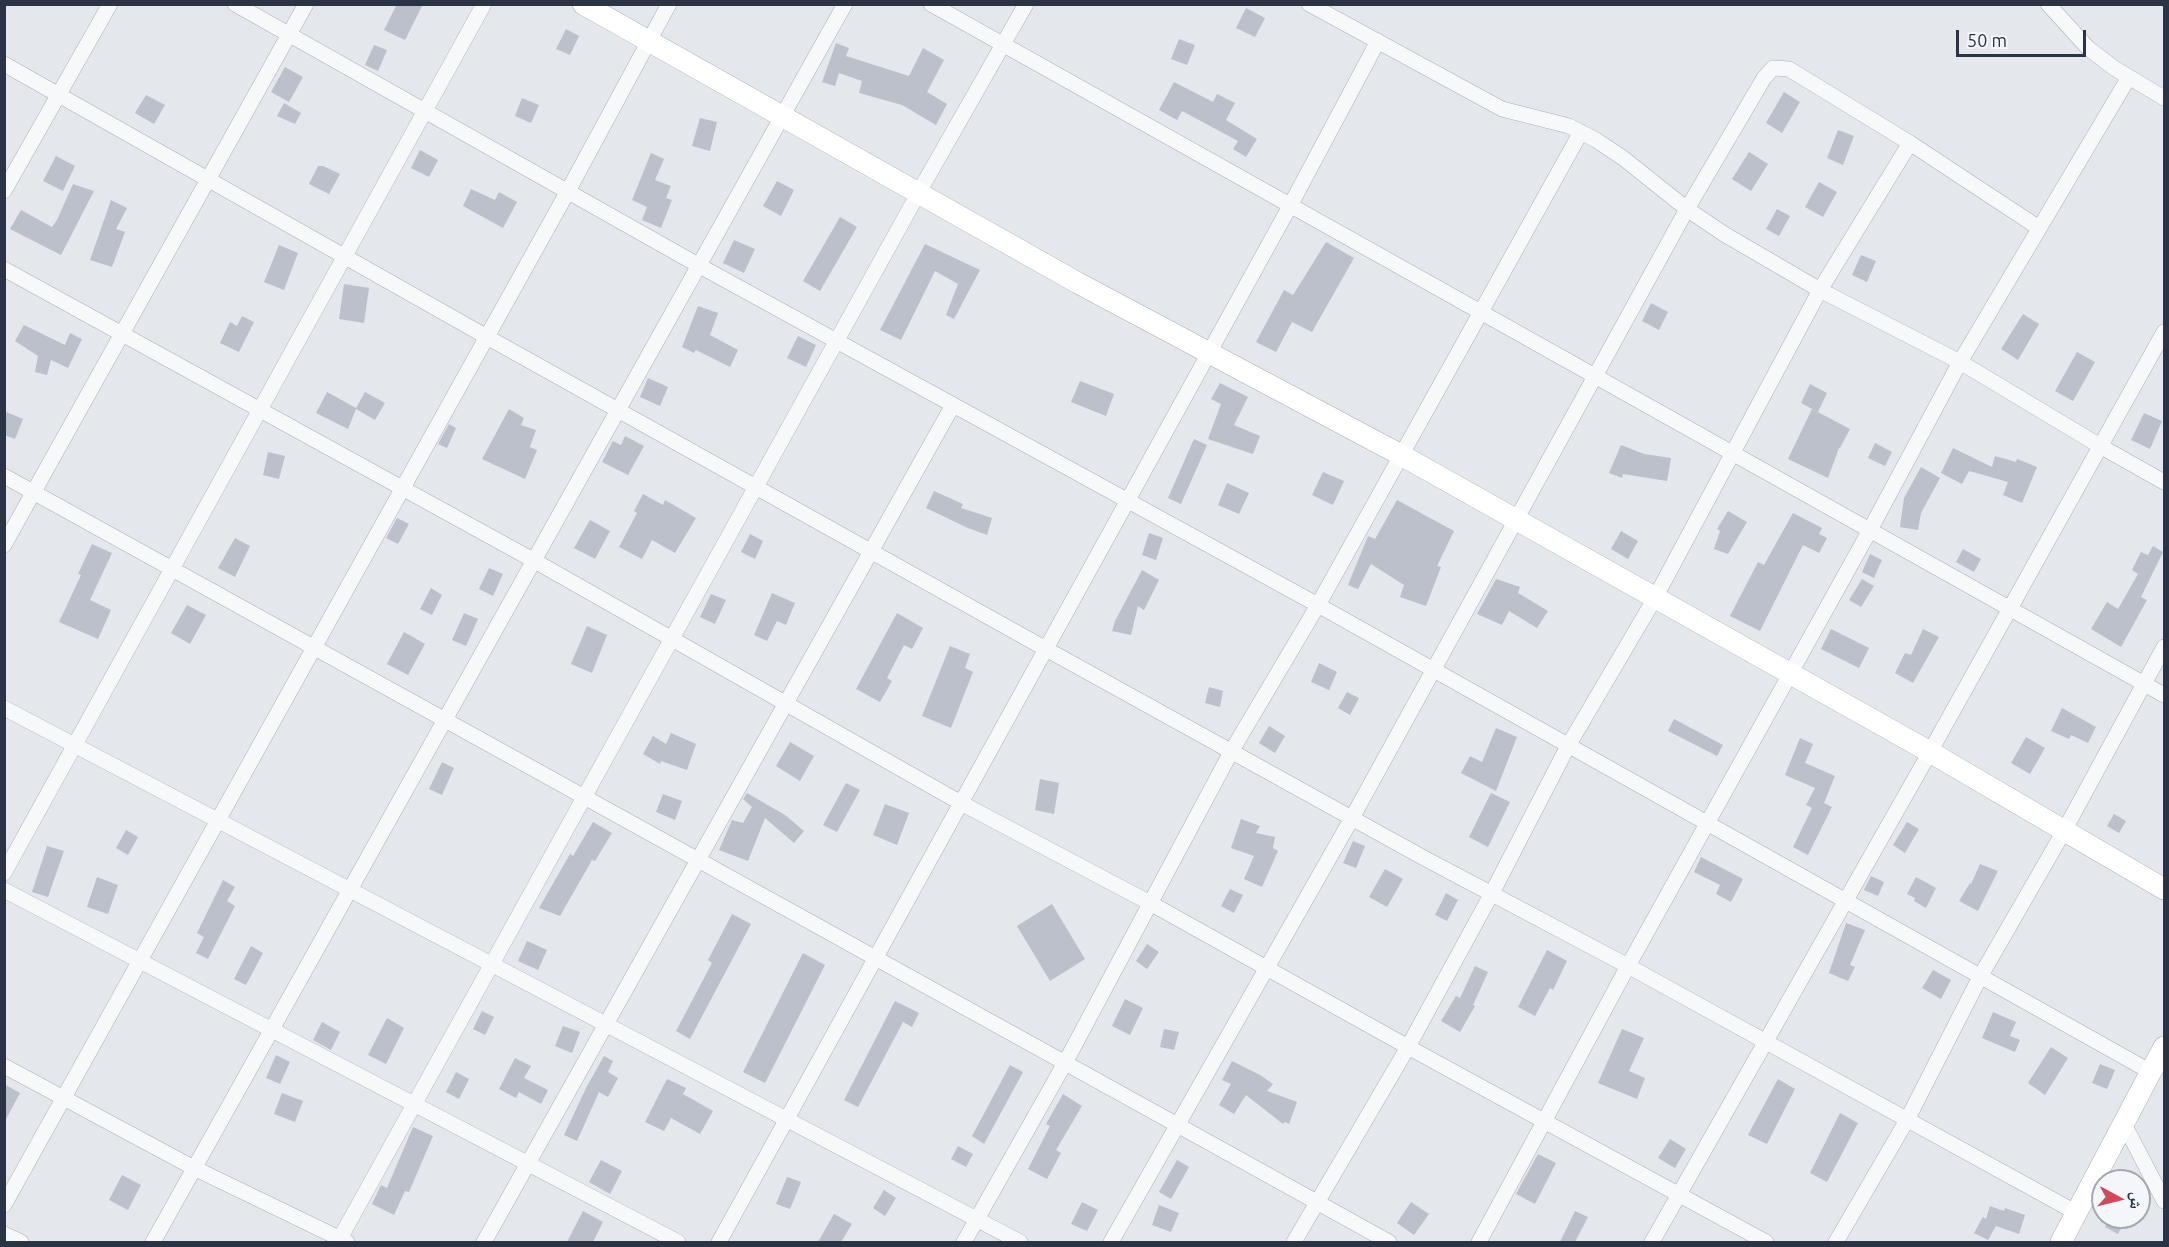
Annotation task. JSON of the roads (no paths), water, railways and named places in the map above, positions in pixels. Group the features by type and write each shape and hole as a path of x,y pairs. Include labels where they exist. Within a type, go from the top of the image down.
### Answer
{"main road":[{"path":"583,4 1078,283 1401,455 1655,597 1930,752 2164,889"},
{"path":"2061,1242 2164,1047"}],"street":[{"path":"4,191 110,4"},
{"path":"235,4 698,264 1318,605 2151,1072"},
{"path":"4,545 306,4"},
{"path":"4,873 484,4"},
{"path":"4,1206 488,337 669,4"},
{"path":"153,1242 845,4"},
{"path":"931,4 2164,695"},
{"path":"4,1066 194,1168 341,1241 919,192 1026,4"},
{"path":"1309,4 1502,109 1569,126 1581,132 1623,158 1687,209 1724,234 1820,290 1960,362 2164,482"},
{"path":"2048,4 2088,48 2164,98"},
{"path":"719,1242 1290,206 1378,41"},
{"path":"4,64 1231,752 1628,966 2076,1213"},
{"path":"1111,1242 1268,969 1687,209 1764,78 1773,68 1790,69 1910,143 2039,228"},
{"path":"1479,1242 1543,1121 1870,530 1960,362 2129,76"},
{"path":"964,1242 1065,1063 1231,752 1318,605 1581,132"},
{"path":"1294,1242 1408,1047 1492,893 1568,746 1655,597 1734,454 1820,290 1910,143"},
{"path":"4,269 533,560 961,803 1150,903 1766,1242"},
{"path":"1653,1242 2164,332"},
{"path":"484,1242 953,405"},
{"path":"4,476 1389,1242"},
{"path":"1836,1242 1907,1120 1980,977 2064,831 2164,647"},
{"path":"4,708 1020,1242"},
{"path":"4,890 678,1242"},
{"path":"2124,1124 2164,1202"},
{"path":"4,1234 21,1242"}]}
